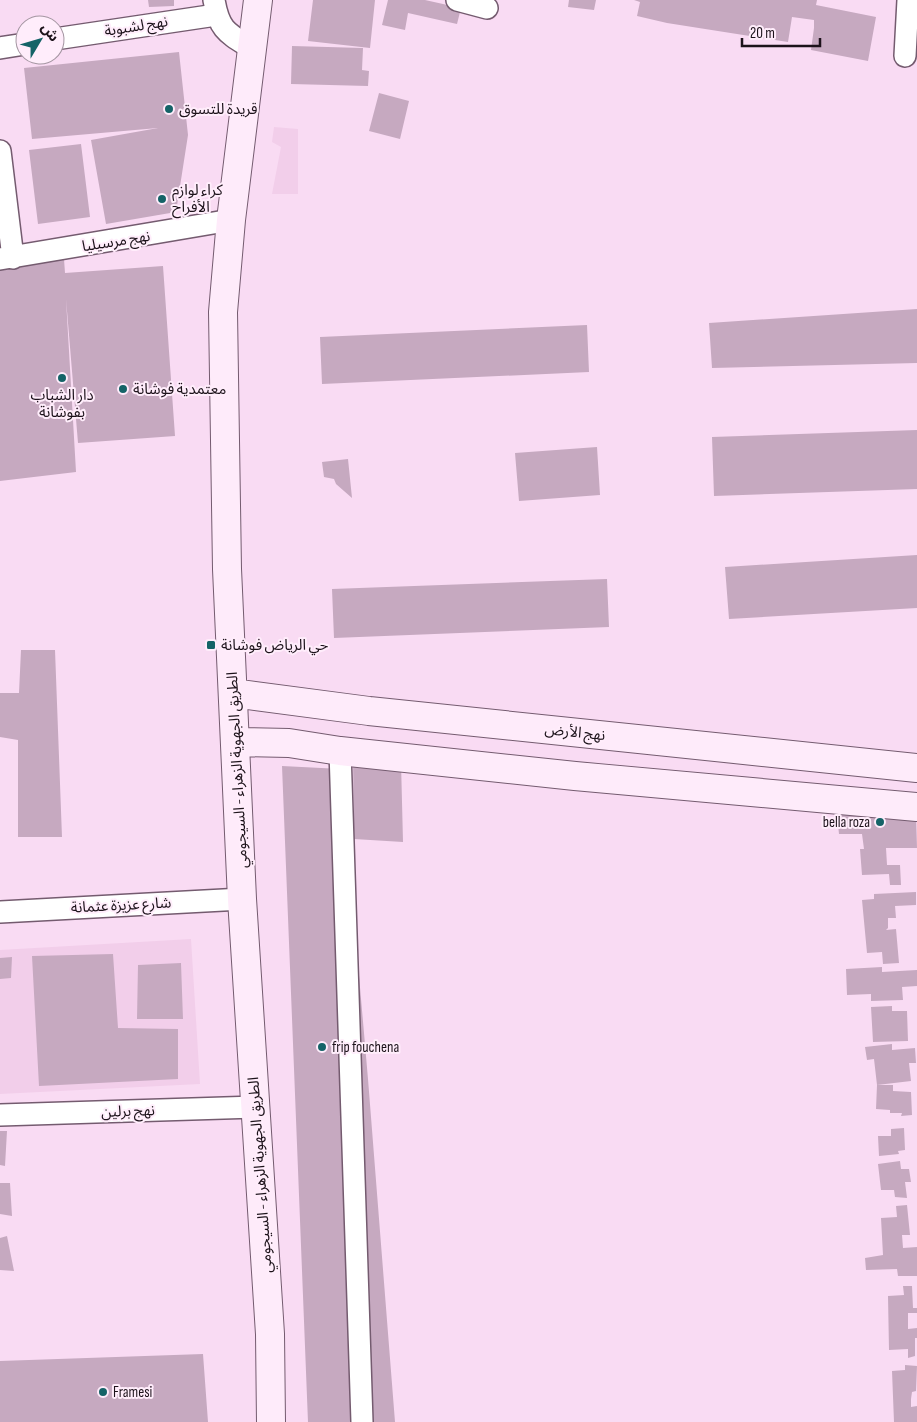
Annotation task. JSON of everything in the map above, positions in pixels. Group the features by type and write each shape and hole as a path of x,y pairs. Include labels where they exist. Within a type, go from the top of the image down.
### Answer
{"main road":[{"name":"الطريق الجهوية الزهراء - السيجومي","path":"258,0 231,220 223,312 227,569 242,899 270,1334 271,1422"},
{"name":"نهج الأرض","path":"233,693 379,712 917,768"},
{"path":"236,742 290,743 340,751 575,776 917,807"}],"street":[{"path":"456,0 487,8"},
{"path":"905,56 908,0"},
{"path":"215,7 225,31 251,48"},
{"name":"نهج لشبوبة","path":"65,37 215,7"},
{"path":"0,48 15,46"},
{"path":"0,151 7,258"},
{"name":"نهج مرسيليا","path":"7,258 231,220"},
{"path":"340,751 362,1422"},
{"name":"شارع عزيزة عثمانة","path":"0,912 242,899"},
{"name":"نهج برلين","path":"0,1115 256,1107"}],"shaded area":[{"path":"274,127 298,129 298,194 272,194 281,147 272,142"},
{"path":"191,939 200,1084 0,1094 0,950"}],"building":[{"path":"148,0 174,0 174,6 149,7"},
{"path":"313,0 375,0 370,48 308,41"},
{"path":"388,0 425,0 461,8 457,24 408,13 405,30 382,25"},
{"path":"569,0 596,0 594,10 568,7"},
{"path":"634,0 817,0 816,5 876,17 868,61 811,50 814,20 792,17 788,42 667,23 637,16 640,2"},
{"path":"292,46 363,48 362,70 369,71 368,86 291,84"},
{"path":"179,52 188,135 176,212 106,224 91,140 158,128 32,139 24,68"},
{"path":"379,93 409,101 400,139 369,131"},
{"path":"81,144 90,217 38,224 29,150"},
{"path":"64,259 65,273 163,266 175,436 78,443 66,299 76,472 0,481 0,266"},
{"path":"917,309 917,363 712,368 709,323"},
{"path":"587,325 589,372 322,384 320,337"},
{"path":"917,430 917,489 714,496 712,437"},
{"path":"597,447 600,495 519,501 515,453"},
{"path":"348,459 352,498 336,484 334,479 324,477 322,462"},
{"path":"917,555 917,608 729,619 725,567"},
{"path":"607,579 609,627 334,638 332,589"},
{"path":"21,650 55,650 62,837 18,837 18,740 0,737 0,693 19,693"},
{"path":"353,757 401,762 403,842 354,839"},
{"path":"282,766 341,769 395,1422 308,1422"},
{"path":"837,815 916,815 917,848 886,848 887,865 900,865 901,885 890,885 889,874 862,875 860,849 864,849 862,834 839,834"},
{"path":"916,892 916,905 895,906 896,918 888,918 888,928 886,930 896,929 899,963 883,964 882,952 867,953 862,900 874,899 874,894"},
{"path":"113,954 118,1028 178,1029 178,1079 39,1086 32,956"},
{"path":"12,957 11,978 0,979 0,958"},
{"path":"181,963 183,1019 137,1019 138,965"},
{"path":"882,967 882,972 917,970 917,986 902,987 903,1000 871,1001 871,994 847,995 846,969"},
{"path":"892,1006 892,1011 907,1011 908,1041 873,1042 871,1007"},
{"path":"892,1044 892,1050 915,1048 916,1063 909,1063 911,1081 877,1085 874,1059 867,1060 865,1047"},
{"path":"877,1085 893,1085 893,1091 911,1092 912,1115 901,1116 902,1113 890,1113 890,1110 876,1109"},
{"path":"904,1128 905,1150 898,1151 899,1154 879,1156 878,1136 891,1136 891,1129"},
{"path":"0,1131 7,1131 5,1166 0,1165"},
{"path":"900,1161 901,1169 909,1169 911,1182 905,1182 907,1198 895,1197 894,1190 881,1190 878,1164"},
{"path":"0,1183 10,1183 12,1216 0,1214"},
{"path":"907,1205 910,1235 902,1235 903,1248 917,1247 917,1276 898,1276 897,1269 866,1270 865,1258 883,1255 881,1218 897,1217 896,1206"},
{"path":"7,1236 14,1271 0,1270 0,1238"},
{"path":"903,1286 912,1286 913,1308 917,1308 917,1313 908,1313 908,1329 917,1328 917,1338 915,1338 915,1356 908,1358 908,1349 889,1350 888,1296 904,1295"},
{"name":"Framesi","path":"203,1354 208,1422 0,1422 0,1361"},
{"path":"905,1365 917,1366 916,1391 912,1392 911,1407 917,1406 917,1422 894,1422 892,1371 905,1370"}],"place":[{"name":"قريدة للتسوق","path":"169,109"},
{"name":"كراء لوازم الأفراح","path":"162,199"},
{"name":"دار الشباب بفوشانة","path":"62,378"},
{"name":"معتمدية فوشانة","path":"123,389"},
{"name":"حي الرياض فوشانة","path":"211,645"},
{"name":"bella roza","path":"880,822"},
{"name":"frip fouchena","path":"322,1047"},
{"name":"Framesi","path":"103,1392"}]}
